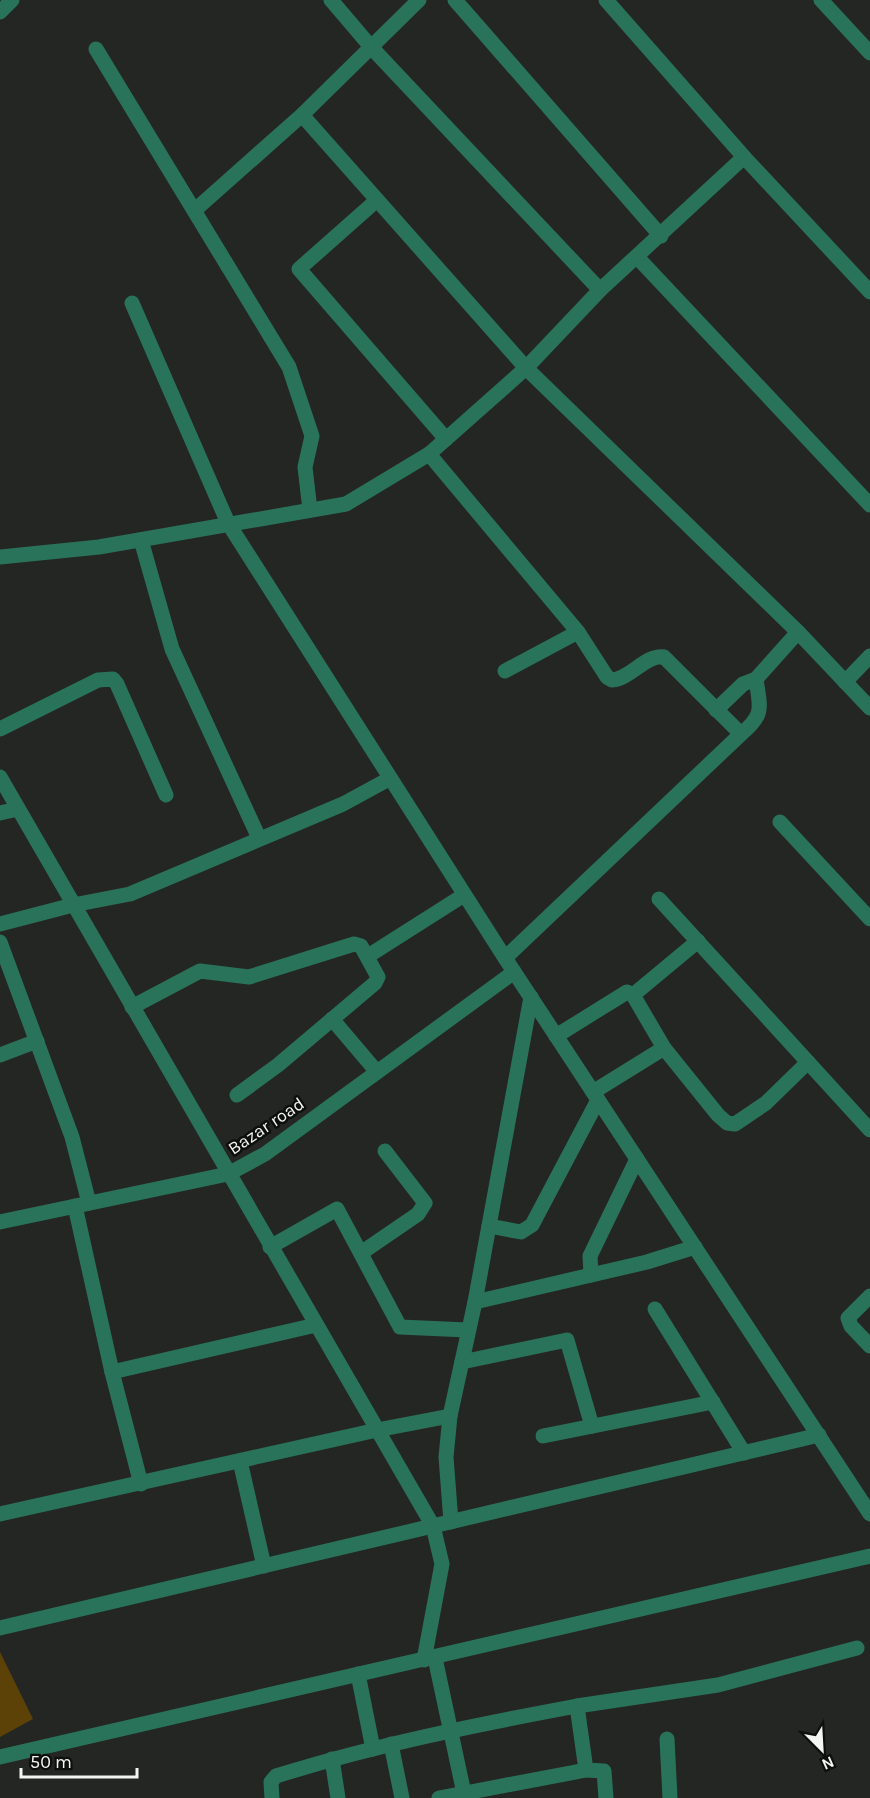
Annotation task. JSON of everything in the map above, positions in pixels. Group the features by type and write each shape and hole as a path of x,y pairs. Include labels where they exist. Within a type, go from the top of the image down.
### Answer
{"street":[{"path":"0,12 12,0"},
{"path":"331,0 371,47 600,290"},
{"path":"195,210 302,115 419,0"},
{"path":"455,0 661,236"},
{"path":"606,0 744,157 870,292"},
{"path":"822,0 870,53"},
{"path":"96,49 289,367 312,436 305,467 310,510"},
{"path":"302,115 526,368 798,632 870,708"},
{"path":"0,557 141,540 346,504 429,454 526,368 600,290 638,258 744,157"},
{"path":"377,200 299,269 446,439"},
{"path":"638,258 870,505"},
{"path":"132,303 228,523 464,895 870,1514"},
{"path":"429,454 578,632 610,679 619,679 654,658 664,657 741,734"},
{"path":"141,540 172,649 259,838"},
{"path":"505,671 578,632"},
{"path":"716,710 733,692 756,679 798,632"},
{"path":"844,682 870,656"},
{"path":"0,729 98,680 113,679 166,795"},
{"path":"505,958 757,721 760,711 756,679"},
{"path":"0,777 433,1526 442,1564 429,1659 450,1730 464,1796"},
{"path":"0,924 74,905 130,894 343,804 389,779"},
{"path":"0,813 18,809"},
{"path":"780,822 870,919"},
{"path":"368,956 464,895"},
{"path":"659,899 870,1130"},
{"path":"633,995 698,941"},
{"path":"0,942 72,1137 112,1372 141,1484"},
{"path":"132,1007 200,971 249,977 354,944 361,946 378,977 375,983 278,1065 237,1095"},
{"name":"Bazar road","path":"0,1222 228,1174 265,1154 514,972"},
{"path":"556,1036 624,993 633,995 664,1048 718,1115 727,1123 735,1124 766,1103 808,1062"},
{"path":"451,1522 446,1457 450,1416 467,1330 475,1302 531,997"},
{"path":"332,1019 377,1072"},
{"path":"0,1056 37,1041"},
{"path":"489,1226 521,1232 532,1225 596,1096 664,1048"},
{"path":"361,1253 423,1209 423,1199 385,1151"},
{"path":"591,1275 591,1256 637,1159"},
{"path":"270,1247 337,1209 400,1327 467,1330"},
{"path":"475,1302 647,1262 694,1247"},
{"path":"870,1296 848,1318 851,1326 870,1346"},
{"path":"655,1309 744,1453"},
{"path":"112,1372 316,1325"},
{"path":"462,1362 567,1340 592,1426"},
{"path":"543,1436 713,1402"},
{"path":"0,1514 376,1430 450,1416"},
{"path":"0,1628 819,1435"},
{"path":"240,1461 264,1566"},
{"path":"0,1756 870,1556"},
{"path":"272,1798 271,1782 276,1776 332,1759 450,1730 577,1706 718,1685 857,1648"},
{"path":"358,1674 373,1749"},
{"path":"577,1706 586,1770"},
{"path":"667,1739 670,1798"},
{"path":"391,1744 402,1798"},
{"path":"332,1759 338,1798"},
{"path":"440,1798 464,1796 586,1770 604,1771 606,1798"}],"shaded area":[{"path":"0,1652 33,1719 0,1737"}]}
